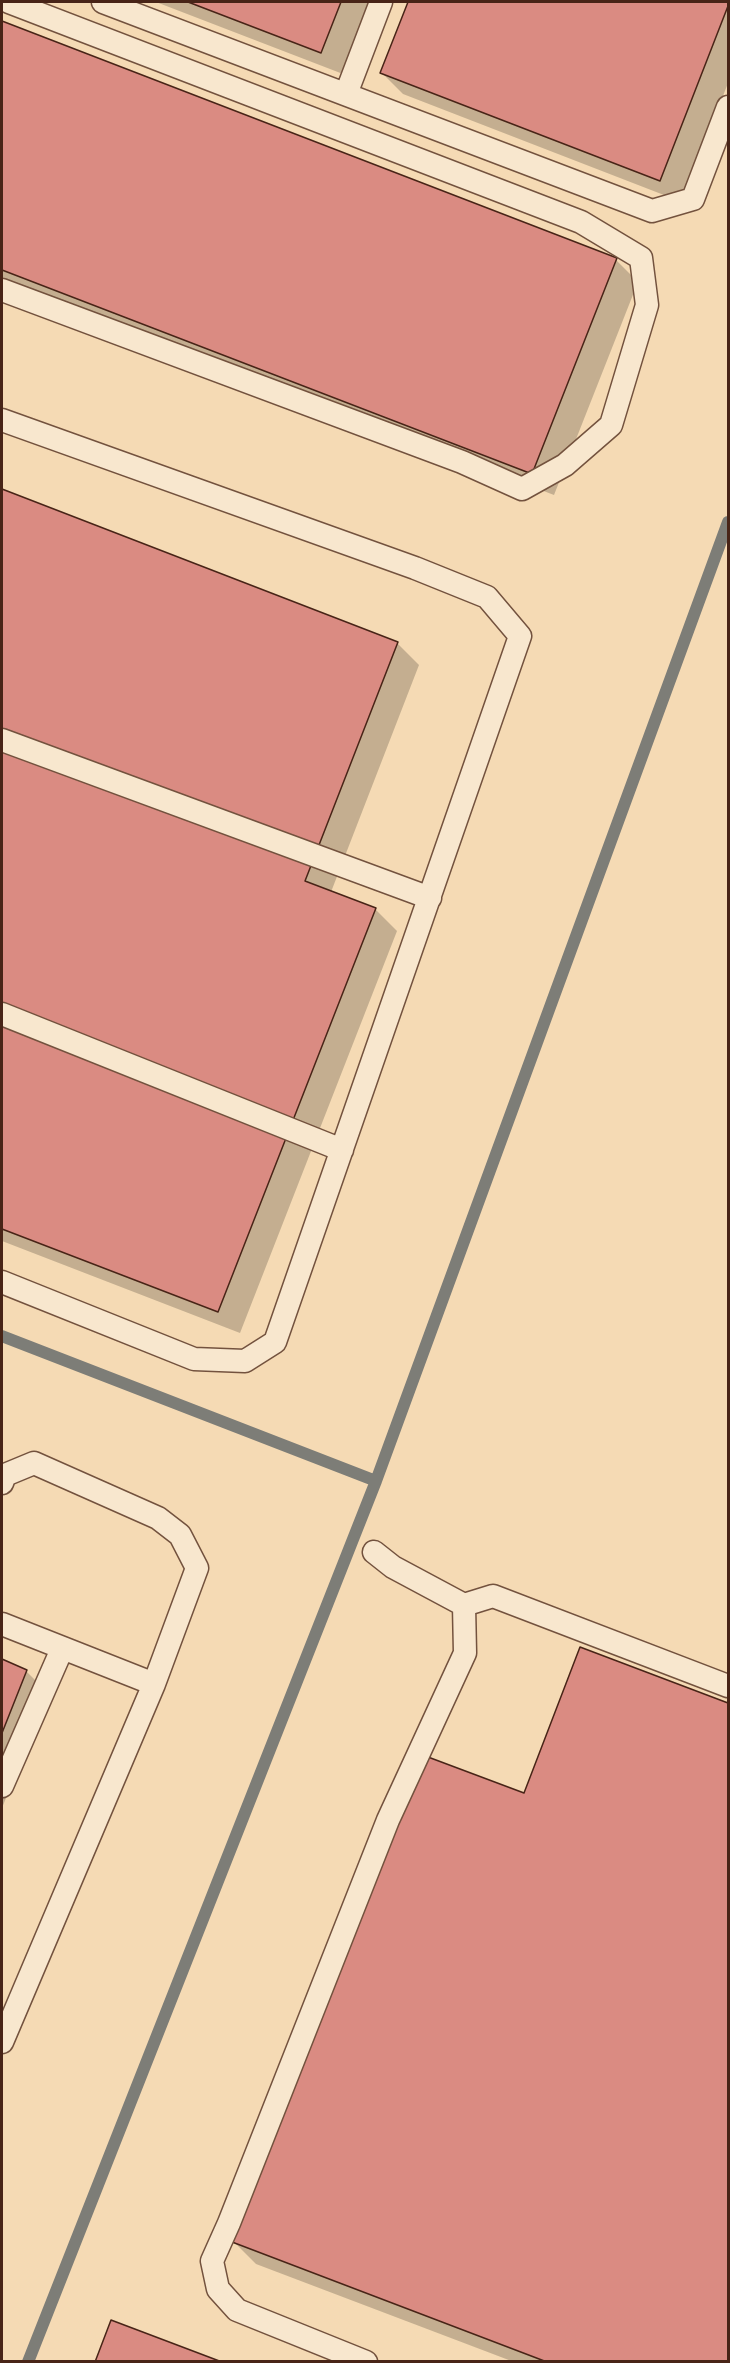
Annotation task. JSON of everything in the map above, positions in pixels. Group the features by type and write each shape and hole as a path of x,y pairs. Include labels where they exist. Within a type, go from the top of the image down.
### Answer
{"lane":[{"path":"2,290 462,462 522,489 565,465 611,425 647,305 641,258 581,222 9,2"},
{"path":"103,2 652,211 693,199 729,107"},
{"path":"346,94 381,2"},
{"path":"2,420 415,568 487,597 520,636 275,1342 245,1362 194,1359 2,1282"},
{"path":"2,740 430,898"},
{"path":"2,1014 342,1150"},
{"path":"2,1483 5,1475 33,1463 158,1518 180,1536 197,1569 154,1684 2,2042"},
{"path":"374,1552 393,1567 464,1605 493,1596 729,1686"},
{"path":"366,2361 237,2310 218,2289 212,2261 230,2223 388,1820 465,1653 464,1605"},
{"path":"2,1624 154,1684"},
{"path":"2,1786 62,1649"}],"building":[{"path":"188,2 341,2 321,53"},
{"path":"408,2 728,2 728,6 660,181 380,73"},
{"path":"2,21 617,258 532,474 2,270"},
{"path":"2,489 398,642 305,881 376,908 218,1312 2,1229"},
{"path":"580,1647 728,1703 728,2362 547,2362 232,2242 420,1754 524,1793"},
{"path":"2,1659 27,1670 2,1733"},
{"path":"111,2320 222,2362 95,2362"}],"waterway":[{"path":"28,2362 376,1481 728,522"},
{"path":"2,1336 376,1481"}]}
